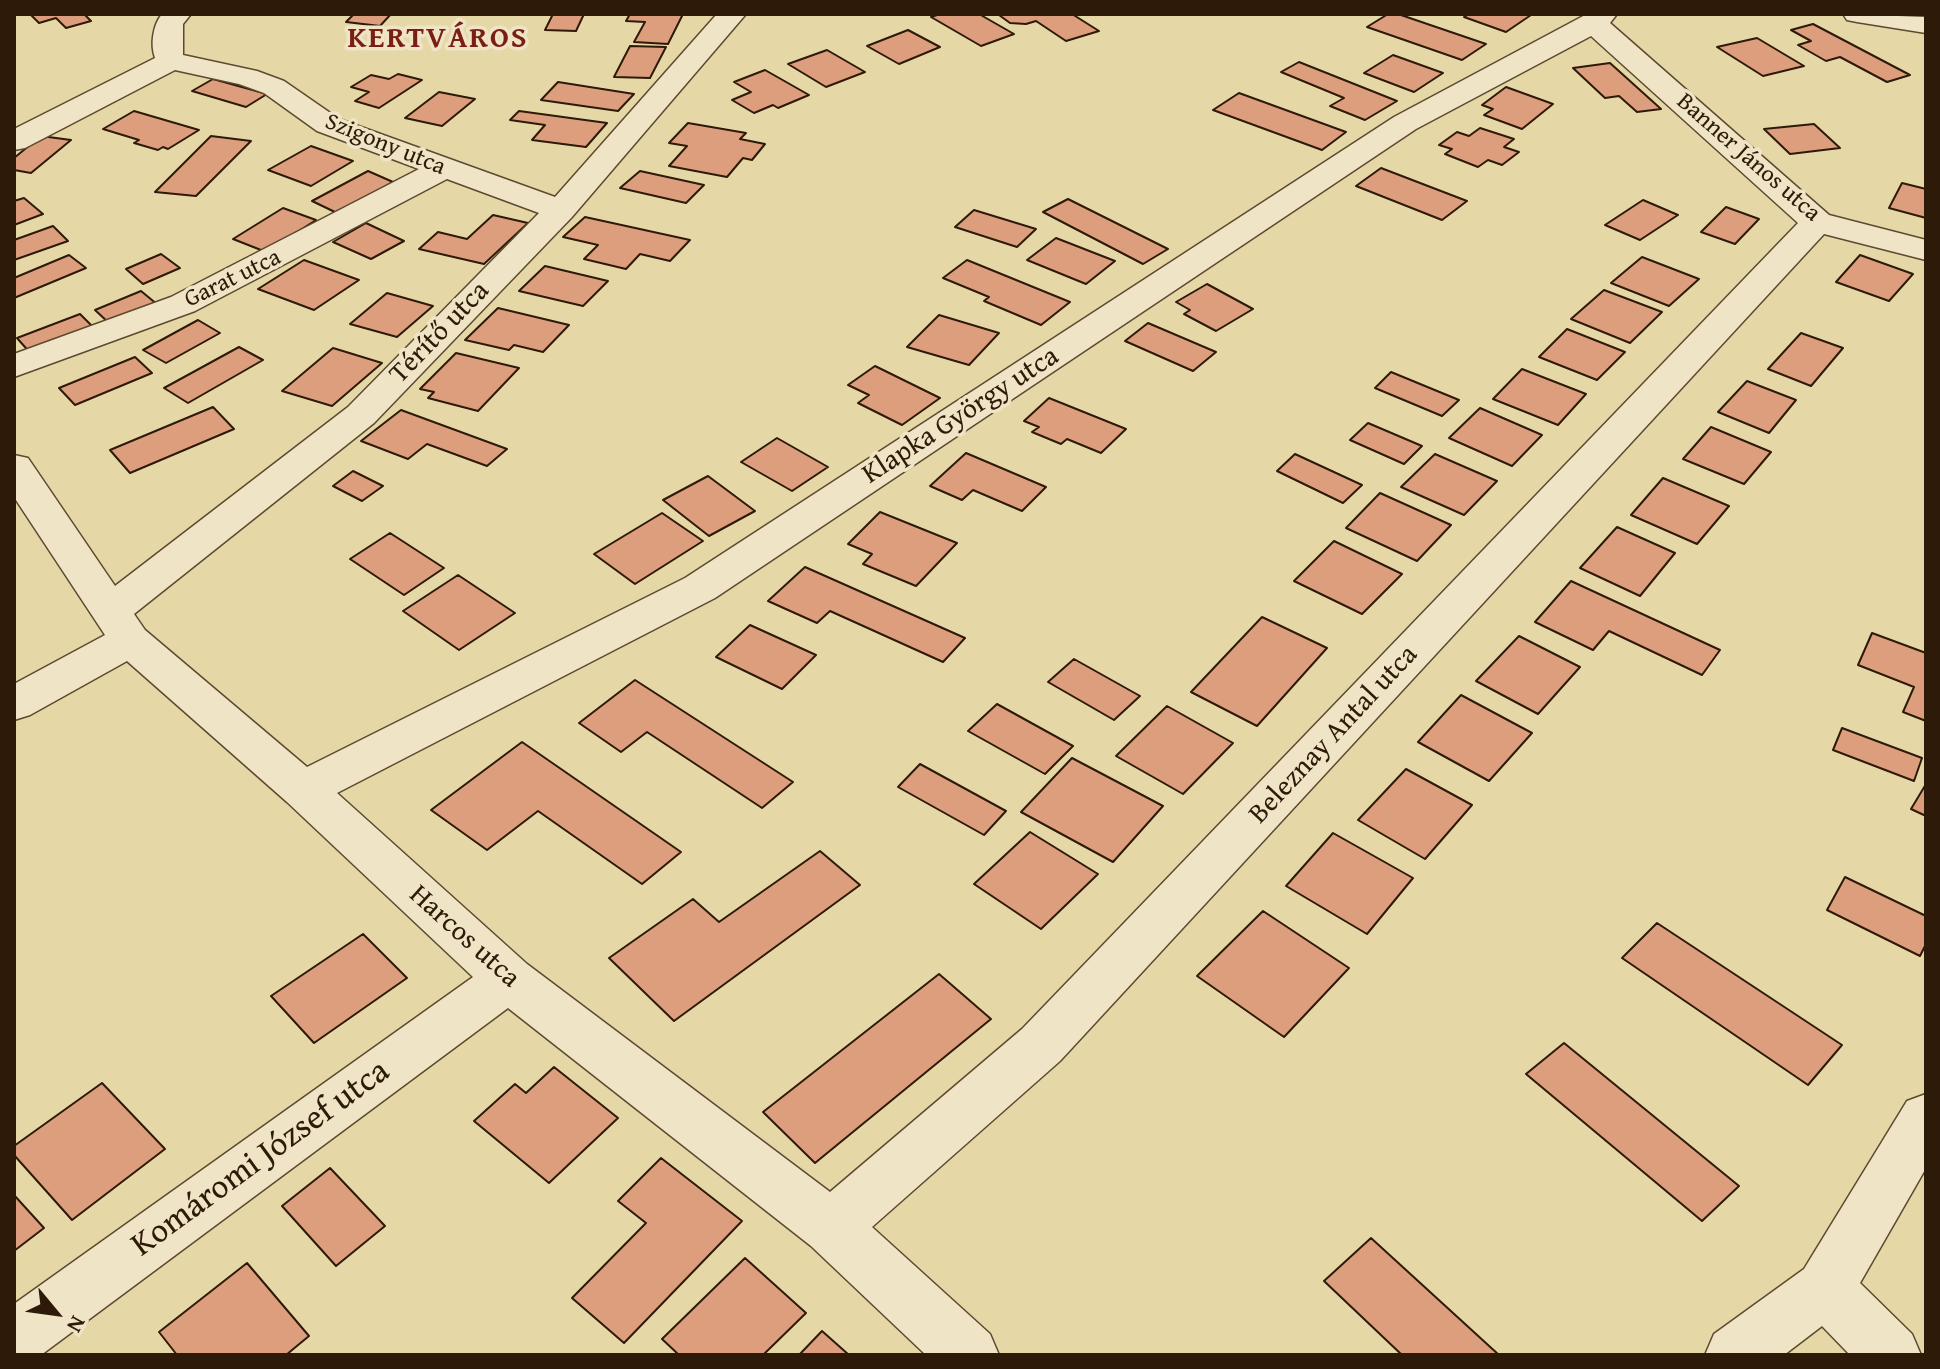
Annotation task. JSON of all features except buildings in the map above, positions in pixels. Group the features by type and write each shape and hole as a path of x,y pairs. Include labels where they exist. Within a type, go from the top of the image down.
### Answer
{"street":[{"path":"14,141 171,61 167,52 169,23 177,14"},
{"name":"Térítő utca","path":"14,704 120,626 361,415 561,210 732,14"},
{"path":"1857,14 1926,25"},
{"name":"Banner János utca","path":"1598,18 1817,222 1926,250"},
{"name":"Klapka György utca","path":"303,790 700,588 1405,123 1598,18"},
{"name":"Szigony utca","path":"171,61 247,77 274,87 328,125 561,210"},
{"name":"Garat utca","path":"14,366 183,304 442,169"},
{"name":"Beleznay Antal utca","path":"831,1227 1041,1045 1817,222"},
{"name":"Harcos utca","path":"14,467 120,626 509,979 831,1227 969,1355"},
{"name":"Komáromi József utca","path":"14,1339 509,979"},
{"path":"1735,1355 1825,1289 1926,1118"},
{"path":"1825,1289 1891,1355"}],"district":[{"name":"KERTVÁROS","path":"438,39"}]}
